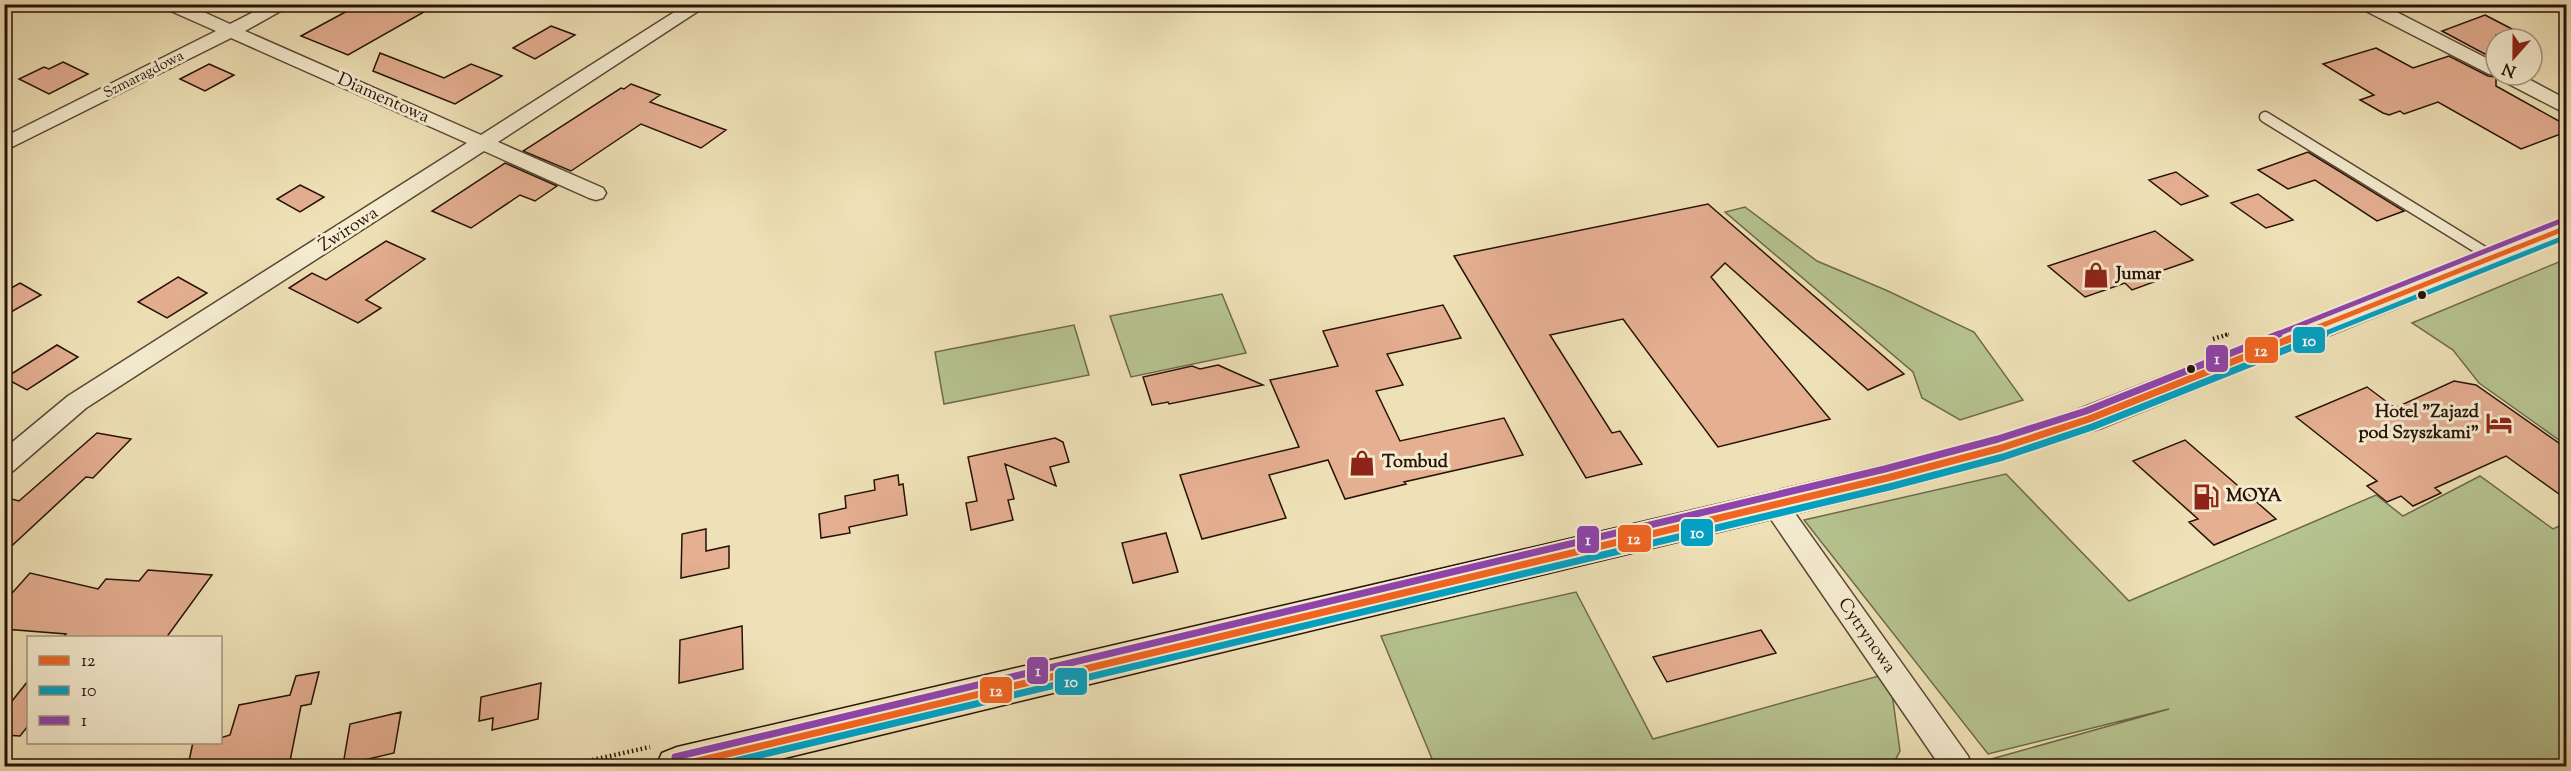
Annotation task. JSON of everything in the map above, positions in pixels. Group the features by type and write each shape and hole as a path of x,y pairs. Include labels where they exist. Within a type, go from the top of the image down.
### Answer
{"main road":[{"path":"669,756 1774,505 2001,448 2089,419 2566,228"}],"street":[{"name":"Diamentowa","path":"170,4 596,193"},
{"name":"Szmaragdowa","path":"4,145 284,4"},
{"name":"Żwirowa","path":"4,464 77,402 700,4"},
{"path":"2366,4 2484,64"},
{"path":"2529,87 2566,106"},
{"name":"Cytrynowa","path":"1774,505 1957,766"}],"lane":[{"path":"2265,117 2494,258"}],"path":[{"path":"2203,344 2233,333"},
{"path":"566,766 669,756"}],"green space":[{"path":"1745,207 1817,261 1888,291 1974,332 2023,400 1960,420 1922,398 1913,372 1725,212"},
{"path":"2566,259 2566,445 2479,383 2453,350 2412,323"},
{"path":"1222,294 1246,353 1131,377 1110,316"},
{"path":"1074,325 1089,375 944,404 935,352"},
{"path":"2006,474 2129,601 2376,495 2403,516 2480,476 2553,529 2566,523 2566,766 1993,766 1988,760 2169,709 1988,754 1804,520"},
{"path":"1576,592 1653,739 1882,675 1891,686 1900,751 1892,766 1435,766 1381,636"}],"building":[{"path":"360,4 438,4 348,55 301,36"},
{"path":"2485,15 2508,27 2484,27 2484,54 2442,31"},
{"path":"551,26 575,35 535,59 513,48"},
{"path":"2376,48 2413,68 2449,56 2484,74 2484,87 2498,87 2566,125 2566,132 2521,149 2438,102 2404,114 2400,111 2389,115 2360,100 2374,95 2323,64"},
{"path":"380,53 444,78 471,64 502,76 455,104 373,71"},
{"path":"63,62 88,74 49,94 19,79 44,67 49,69"},
{"path":"209,64 234,75 205,91 180,79"},
{"path":"631,84 660,95 650,102 726,130 701,148 641,124 571,171 523,151 621,88 624,89"},
{"path":"2308,152 2404,211 2377,221 2315,180 2288,189 2258,170"},
{"path":"505,163 557,186 535,201 520,195 471,228 432,211"},
{"path":"2176,172 2208,196 2181,205 2149,180"},
{"path":"300,185 324,197 300,212 277,199"},
{"path":"2258,194 2293,220 2266,228 2231,203"},
{"path":"1708,204 1904,374 1868,390 1725,263 1711,277 1830,419 1718,447 1623,319 1550,335 1612,433 1620,431 1642,464 1586,478 1454,256"},
{"path":"2155,231 2193,260 2155,273 2162,279 2132,290 2125,283 2085,297 2048,266"},
{"path":"386,241 425,259 366,300 381,308 358,323 289,288 312,273 326,280"},
{"path":"178,277 207,293 167,318 138,302"},
{"path":"20,283 41,295 4,316 4,292"},
{"path":"1443,305 1461,338 1387,354 1403,385 1376,391 1400,441 1504,418 1523,455 1404,482 1406,484 1345,499 1328,460 1269,475 1286,518 1202,539 1180,475 1299,447 1270,380 1338,366 1323,331"},
{"path":"57,345 78,357 27,390 5,378"},
{"path":"1218,365 1263,385 1169,404 1168,402 1152,405 1143,377 1192,366 1200,369"},
{"path":"2454,381 2476,385 2566,448 2566,499 2506,456 2435,488 2441,493 2413,506 2401,496 2387,502 2367,486 2377,481 2296,417 2367,387 2395,408"},
{"path":"97,433 131,439 93,478 86,477 4,553 4,506 12,499 19,501"},
{"path":"1055,438 1063,442 1069,462 1050,467 1056,486 1005,464 1014,499 1008,500 1013,520 971,530 966,503 977,501 968,457"},
{"path":"2185,440 2276,519 2214,545 2189,522 2198,519 2133,461"},
{"path":"898,475 899,485 903,484 907,515 849,527 850,533 821,538 819,514 846,508 845,496 875,490 874,480"},
{"path":"706,529 706,551 729,546 729,568 681,578 682,534"},
{"path":"1166,533 1178,572 1133,583 1122,543"},
{"path":"148,570 212,575 167,636 64,636 66,634 4,629 4,602 30,573 98,589 106,579 139,581"},
{"path":"742,626 743,669 679,683 680,640"},
{"path":"1761,630 1776,653 1667,682 1653,657"},
{"path":"319,672 311,704 301,706 289,766 188,766 193,744 222,744 222,737 230,735 239,705 290,695 296,676"},
{"path":"27,682 27,727 20,736 4,735 4,711"},
{"path":"541,683 538,719 492,730 493,718 479,721 481,697"},
{"path":"401,712 394,753 343,765 350,724"}],"transit line":[{"name":"1","path":"675,757 1885,469 1998,439 2086,411 2563,220"},
{"name":"12","path":"677,766 1887,478 2001,448 2089,419 2566,228"},
{"name":"10","path":"714,766 1889,487 2003,457 2092,427 2566,237"}],"place":[{"name":"Jumar","path":"2096,275"},
{"name":"Hotel \"Zajazd pod Szyszkami\"","path":"2499,423"},
{"name":"Tombud","path":"1362,463"},
{"name":"MOYA","path":"2206,497"}]}
